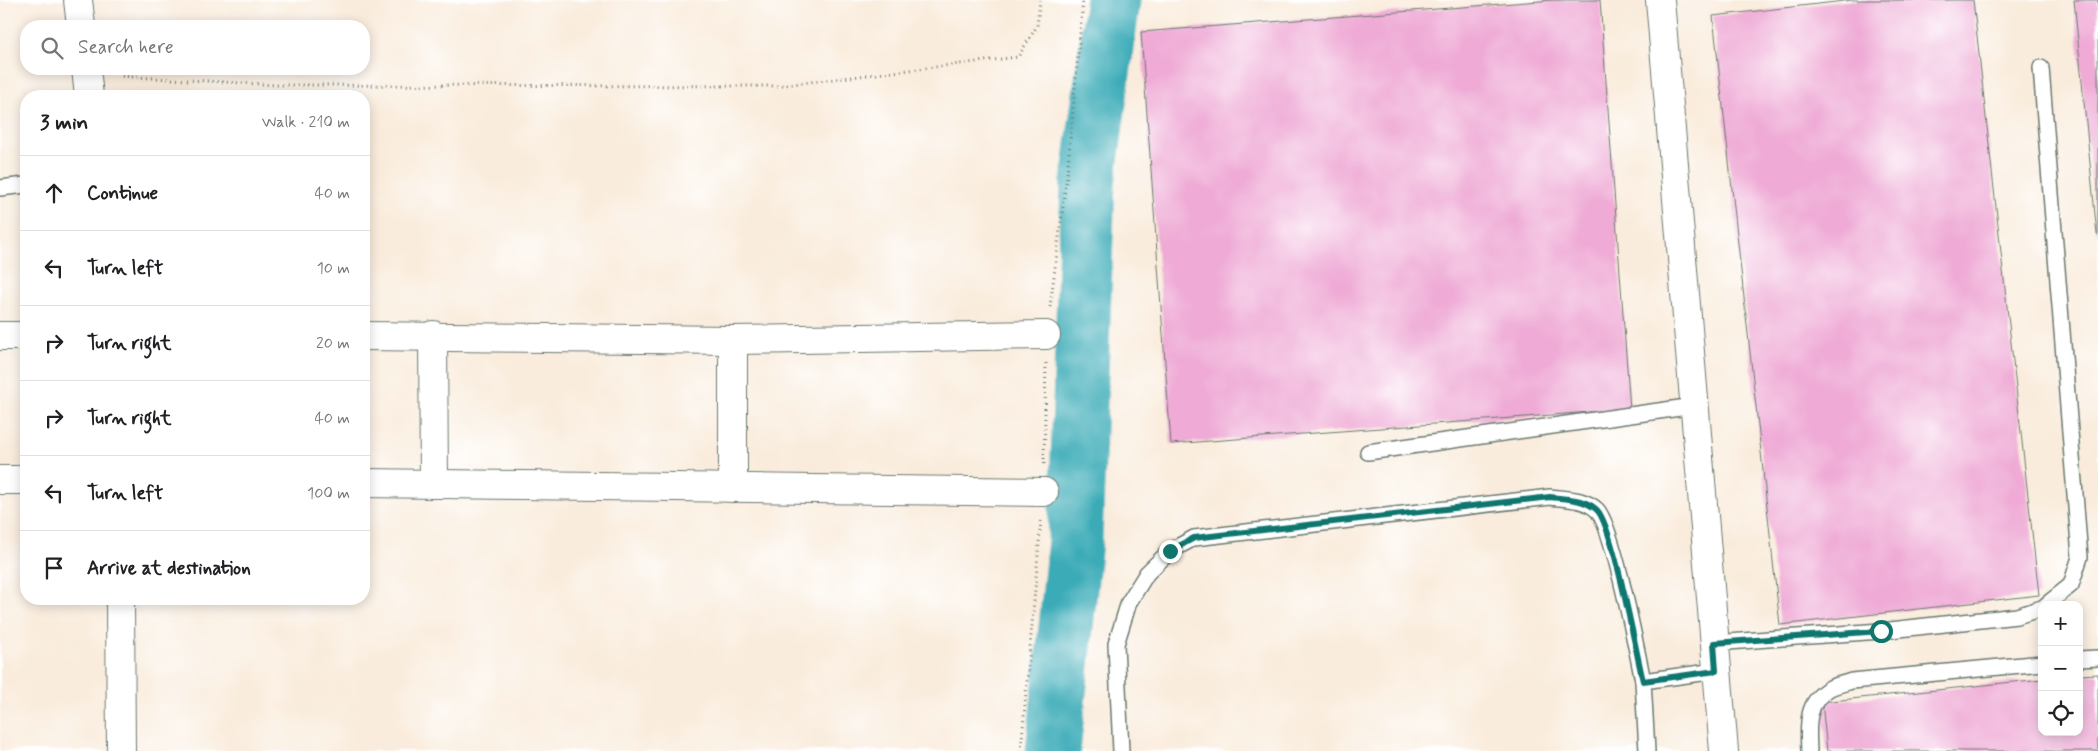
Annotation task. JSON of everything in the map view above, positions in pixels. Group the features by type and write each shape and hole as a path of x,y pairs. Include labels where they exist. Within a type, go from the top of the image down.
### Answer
{"street":[{"path":"78,0 80,20"},
{"path":"1660,0 1724,751"},
{"path":"370,336 433,335 733,340 1046,335"},
{"path":"433,335 434,484"},
{"path":"0,336 20,336"},
{"path":"733,340 733,488"},
{"path":"0,480 20,480"},
{"path":"370,484 1044,492"},
{"path":"120,605 121,751"}],"lane":[{"path":"2041,68 2080,557 2071,585 2051,601"},
{"path":"0,188 20,186"},
{"path":"1368,452 1694,406"},
{"path":"1121,751 1116,644 1129,602 1147,573 1170,551 1194,538 1550,497 1581,500 1598,511 1609,536 1643,681 1647,751"},
{"path":"1714,643 1890,630 2017,616 2038,609"},
{"path":"2083,659 2098,658"},
{"path":"1809,751 1808,719 1815,701 1829,688 1852,681 2038,663"},
{"path":"1643,681 1716,671"}],"path":[{"path":"87,80 276,85 776,86 1018,57 1036,26 1040,0"},
{"path":"1020,751 1044,492 1046,335 1067,175 1083,0"}],"building":[{"path":"1553,0 1600,0 1630,409 1171,444 1141,32"},
{"path":"1853,0 1973,0 2039,595 1780,625 1713,16"},
{"path":"2074,0 2098,0 2098,235 2097,235"},
{"path":"2098,674 2098,751 1827,751 1822,702 2038,679 2038,736 2083,736 2083,675"}],"waterway":[{"path":"1053,751 1075,541 1088,182 1113,0"}],"route":[{"path":"1170,551 1194,538 1550,497 1581,500 1598,511 1609,536 1643,681 1716,671 1714,643 1881,631"}]}
